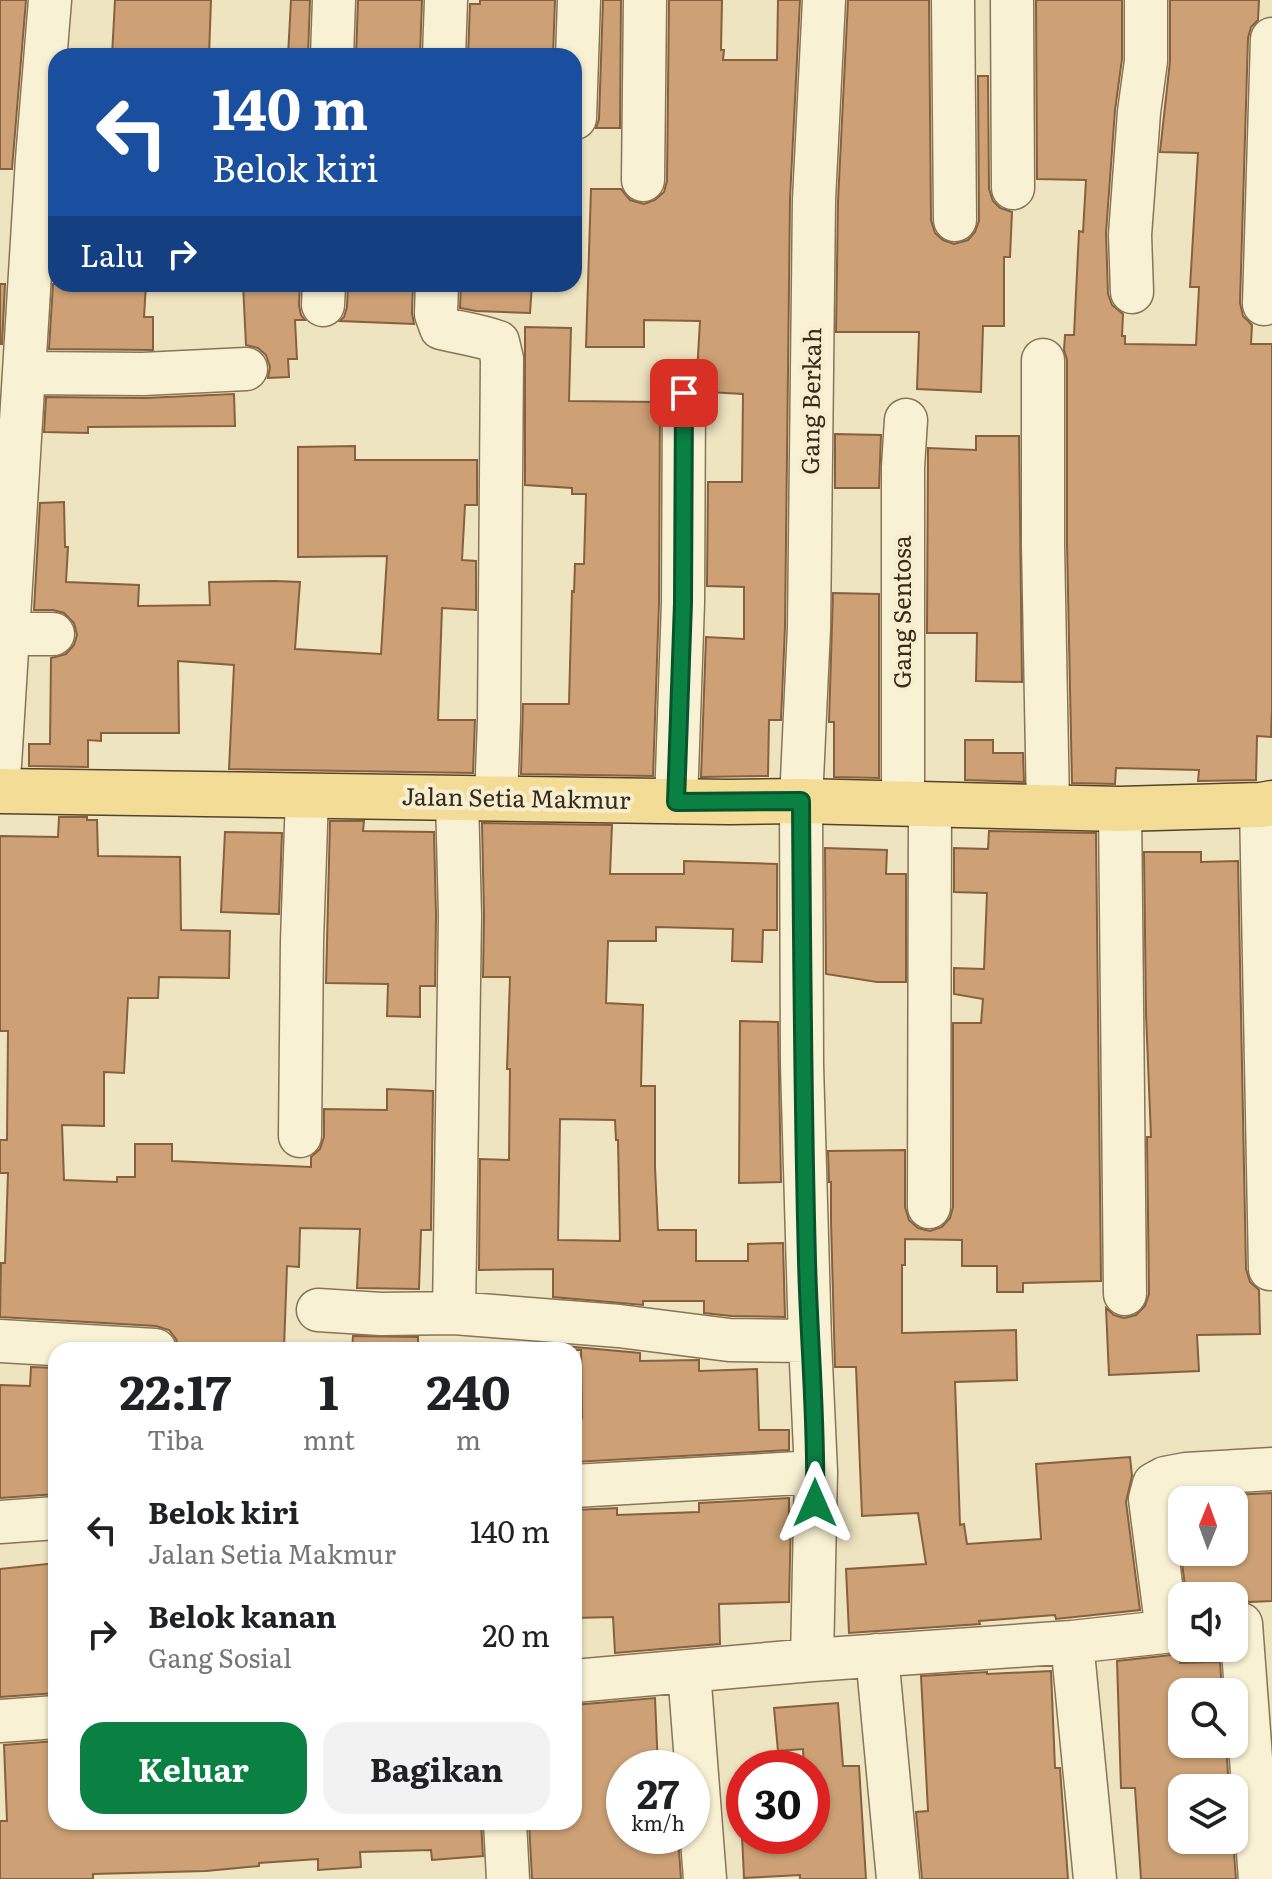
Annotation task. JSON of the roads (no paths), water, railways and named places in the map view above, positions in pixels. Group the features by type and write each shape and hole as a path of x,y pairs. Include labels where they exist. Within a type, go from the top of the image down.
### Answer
{"main road":[{"name":"Jalan Setia Makmur","path":"0,791 676,802 801,801 1120,809 1266,804"}],"street":[{"path":"0,765 8,634 17,357 50,0"},
{"path":"332,48 334,0"},
{"path":"444,48 446,0"},
{"path":"577,48 579,0"},
{"path":"643,180 645,0"},
{"name":"Gang Berkah","path":"812,1660 816,1472 802,1065 801,801 809,628 814,200 824,0"},
{"path":"953,0 955,220"},
{"path":"1012,0 1013,188"},
{"path":"1132,292 1130,235 1146,61 1146,0"},
{"path":"1264,304 1272,39"},
{"path":"437,292 436,314 441,328 498,342 502,359 499,720 476,799 460,931 454,1313"},
{"path":"17,357 143,374 246,369"},
{"path":"1043,360 1048,807"},
{"path":"676,802 683,603 684,393"},
{"name":"Gang Sentosa","path":"906,420 903,467 929,1207"},
{"path":"8,634 53,634"},
{"path":"300,1136 307,796"},
{"path":"1266,804 1270,1269"},
{"path":"1120,809 1125,1294"},
{"path":"318,1310 381,1314 454,1313 619,1326 729,1340 810,1341"},
{"path":"0,1341 48,1344"},
{"path":"1168,1593 1150,1499 1154,1484 1165,1478 1186,1474 1272,1469"},
{"path":"582,1486 816,1472"},
{"path":"0,1522 48,1519"},
{"path":"1249,1624 1260,1879"},
{"path":"582,1680 1072,1642 1168,1631"},
{"path":"1072,1642 1095,1879"},
{"path":"877,1655 898,1879"},
{"path":"689,1671 705,1879"},
{"path":"0,1721 48,1718"},
{"path":"497,1878 504,1830"}]}
